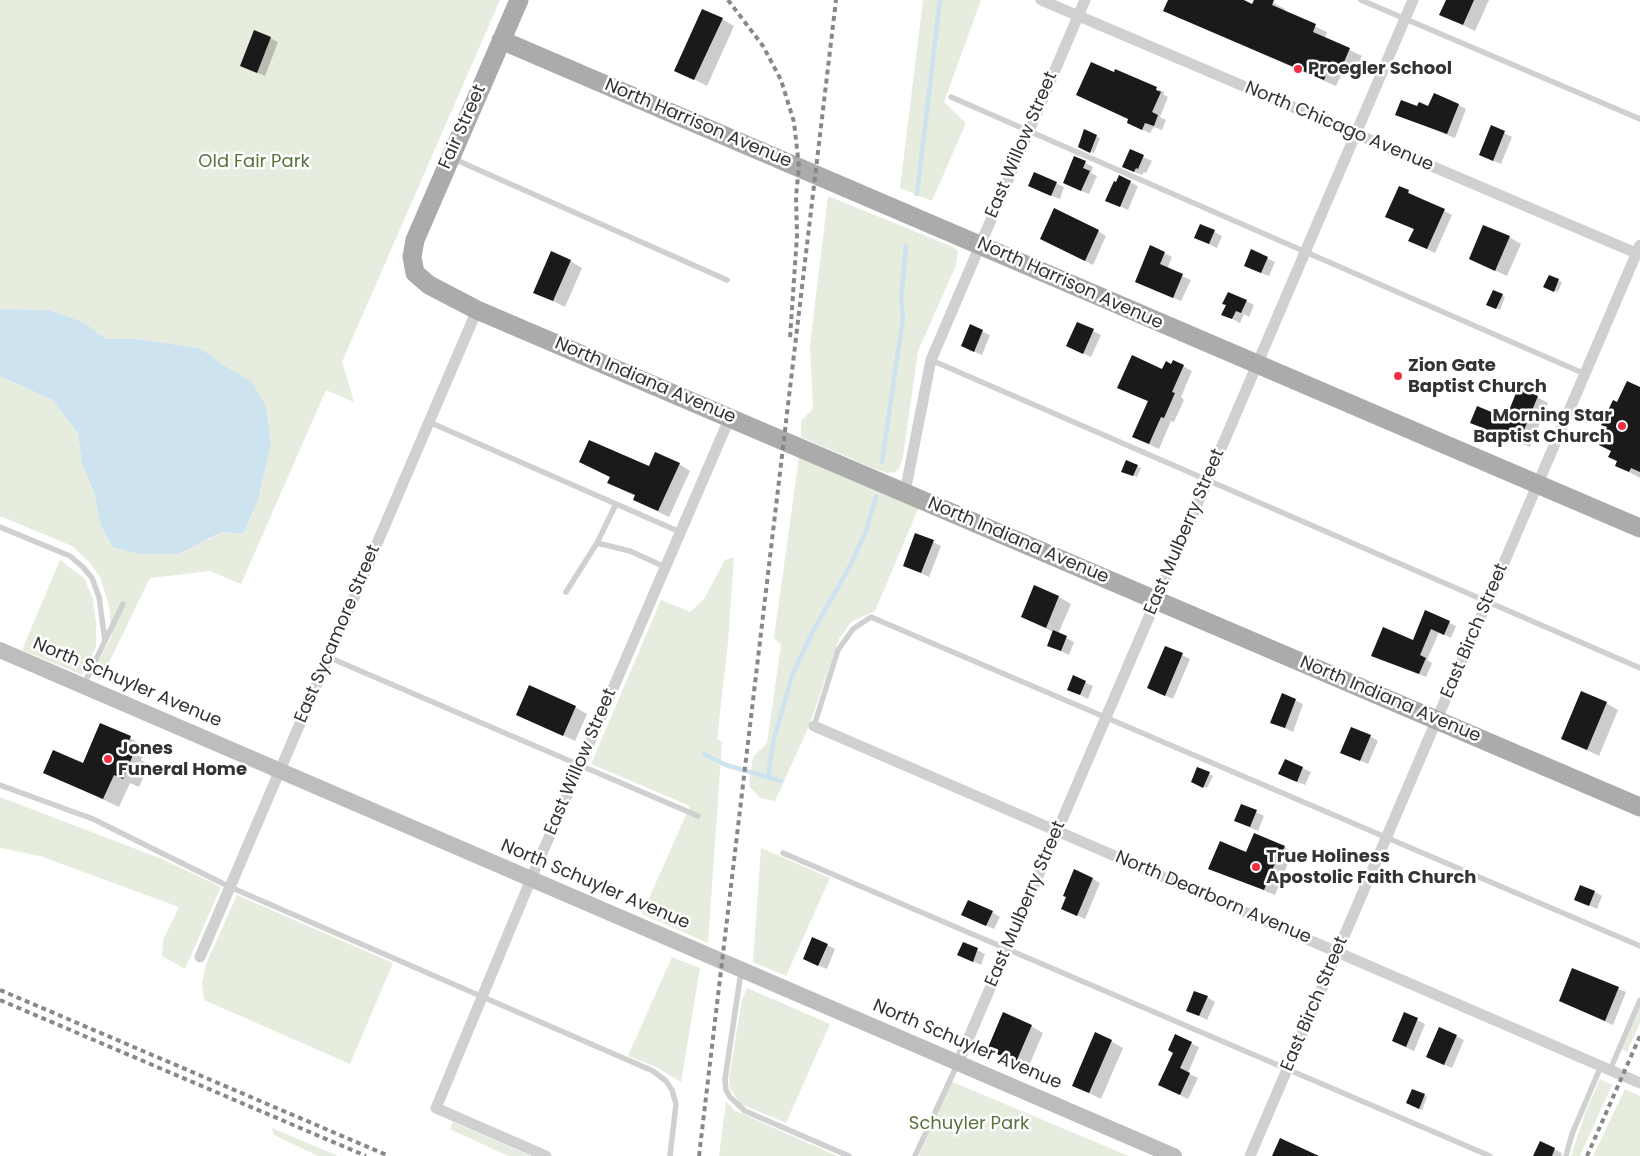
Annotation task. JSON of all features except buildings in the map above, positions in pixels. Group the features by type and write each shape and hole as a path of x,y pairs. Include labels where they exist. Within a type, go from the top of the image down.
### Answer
{"main road":[{"name":"Fair Street","path":"412,257 415,240 519,0"},
{"name":"North Harrison Avenue","path":"501,40 1640,528"},
{"name":"North Indiana Avenue","path":"412,257 416,273 428,285 477,310 1640,807"}],"street":[{"name":"North Chicago Avenue","path":"1041,0 1356,134 1638,249"},
{"name":"East Willow Street","path":"905,492 930,360 1085,0"},
{"name":"East Mulberry Street","path":"958,1063 1413,0"},
{"name":"East Birch Street","path":"1250,1156 1638,249"},
{"name":"East Sycamore Street","path":"200,957 477,310"},
{"name":"East Willow Street","path":"546,1156 436,1108 531,879 730,417"},
{"name":"North Schuyler Avenue","path":"0,650 1174,1156"},
{"name":"North Dearborn Avenue","path":"814,726 1640,1082"}],"lane":[{"path":"1361,0 1640,119"},
{"path":"951,97 1585,374"},
{"path":"450,157 726,280"},
{"path":"930,360 1640,668"},
{"path":"429,422 680,532"},
{"path":"566,592 597,543 616,504"},
{"path":"0,527 70,556 83,567 92,578 99,597 105,641"},
{"path":"597,543 630,551 665,567"},
{"path":"84,686 123,604"},
{"path":"814,726 838,650 853,629 871,617 1640,946"},
{"path":"328,657 698,816"},
{"path":"0,785 93,819 230,887 653,1071 666,1081 672,1090 676,1104 670,1156"},
{"path":"783,852 1490,1156"},
{"path":"742,970 725,1079 726,1090 730,1098 745,1111 849,1156"},
{"path":"1566,1156 1572,1134 1640,1000"},
{"path":"915,1156 947,1082 958,1063"}],"green space":[{"name":"Old Fair Park","path":"0,0 500,0 342,362 354,402 326,390 241,584 210,571 150,578 100,681 96,677 99,660 112,636 109,606 100,577 90,563 72,546 0,516 0,376 52,400 78,433 82,465 94,492 100,523 208,540 222,532 243,534 258,500 271,444 266,405 251,381 225,366 200,348 136,339 106,339 83,322 50,310 0,309"},
{"path":"923,0 981,0 944,102 966,123 932,201 900,188"},
{"path":"828,196 953,247 958,251 956,265 918,351 903,456 900,467 895,472 888,473 875,469 801,437 801,421 813,409 810,345"},
{"path":"799,457 919,507 875,611 851,622 839,639 809,726 775,801 760,798 749,786 753,757 767,743 781,645 774,638"},
{"path":"734,557 728,642 717,739 722,742 708,943 642,914 690,806 591,764 661,600 690,612 704,599 725,560"},
{"path":"60,560 84,578 93,599 96,647 82,675 22,650"},
{"path":"0,797 162,859 221,887 185,969 162,956 163,940 179,907 40,856 0,848"},
{"path":"761,848 830,878 786,976 753,962"},
{"path":"237,895 393,963 350,1064 204,1000 202,984 206,964"},
{"path":"672,957 700,968 681,1082 656,1067 628,1056"},
{"path":"747,988 830,1024 786,1123 741,1104 730,1089 729,1077 742,1000"},
{"path":"1640,1007 1640,1023 1627,1052 1622,1049"},
{"path":"1600,1079 1612,1085 1580,1156 1571,1156 1586,1111"},
{"name":"Schuyler Park","path":"950,1081 1129,1156 919,1156"},
{"path":"1625,1089 1640,1096 1640,1156 1593,1156"},
{"path":"726,1101 734,1110 837,1156 719,1156"},
{"path":"453,1122 531,1156 508,1156 450,1129"},
{"path":"272,1128 338,1156 318,1156 274,1135"}],"water":[{"path":"0,309 50,310 83,322 106,339 136,339 200,348 225,366 251,381 266,405 271,444 258,500 243,534 222,532 178,554 139,554 113,547 100,523 94,492 82,465 78,433 52,400 0,376"}],"waterway":[{"path":"917,194 940,0"},
{"path":"882,462 903,318 901,299 906,246"},
{"path":"768,776 774,739 792,676 812,633 851,564 866,531 876,497"},
{"path":"704,754 726,765 781,781"}],"railway":[{"path":"728,0 763,46 781,80 794,122 799,167 796,196 797,236 790,338"},
{"path":"699,1156 836,0"},
{"path":"0,990 389,1156"},
{"path":"0,1000 366,1156"},
{"path":"1587,1156 1640,1036"}],"place":[{"name":"Proegler School","path":"1298,69"},
{"name":"Zion Gate Baptist Church","path":"1398,376"},
{"name":"Morning Star Baptist Church","path":"1622,426"},
{"name":"Jones Funeral Home","path":"108,759"},
{"name":"True Holiness Apostolic Faith Church","path":"1256,867"}]}
